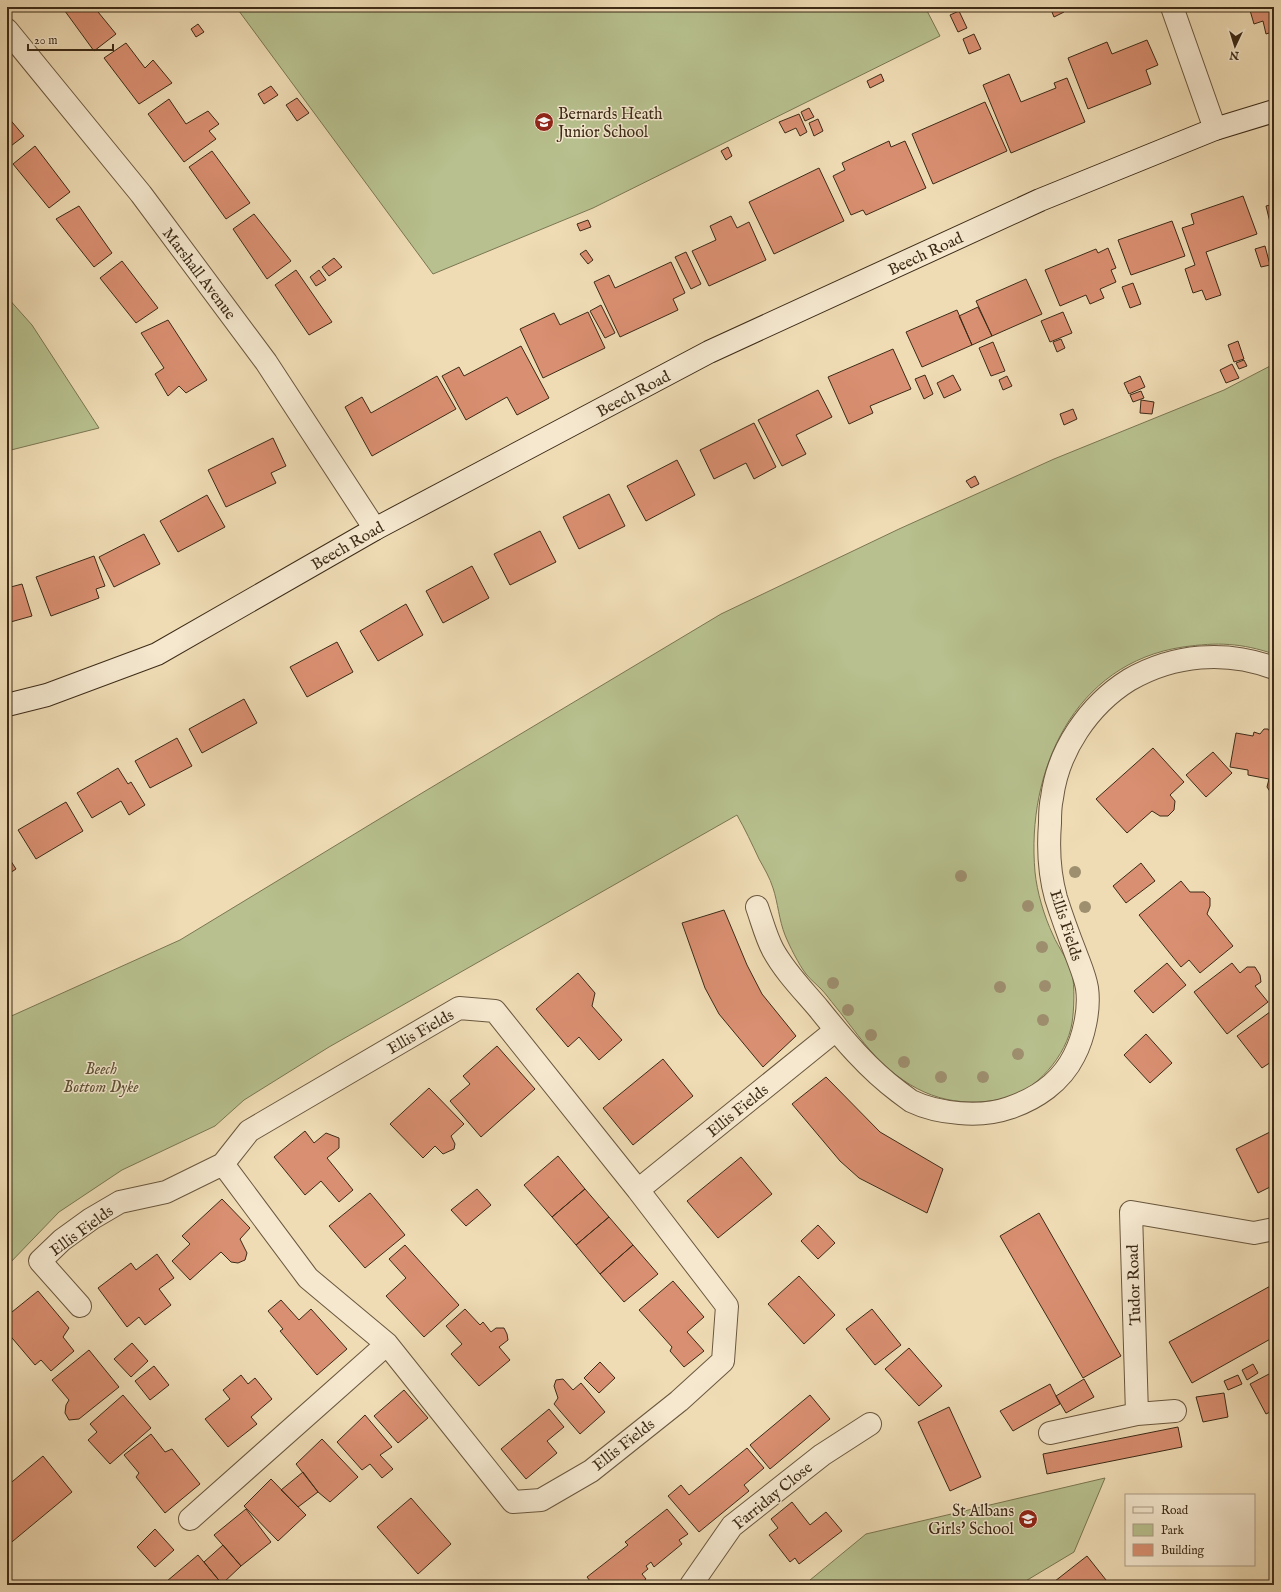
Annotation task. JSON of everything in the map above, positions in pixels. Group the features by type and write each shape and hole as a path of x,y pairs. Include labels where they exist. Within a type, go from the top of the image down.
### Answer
{"street":[{"path":"1172,7 1216,129"},
{"name":"Marshall Avenue","path":"7,30 141,194 261,356 375,528"},
{"name":"Beech Road","path":"7,705 47,695 157,654 375,528 709,352 1040,200 1216,129 1274,111"},
{"name":"Ellis Fields","path":"757,907 772,948 788,972 836,1030 873,1070 911,1100 935,1108 959,1113 981,1114 1003,1111 1026,1103 1045,1090 1062,1074 1074,1056 1083,1033 1087,1008 1087,988 1082,969 1055,895 1049,856 1052,796 1060,765 1078,730 1092,710 1115,689 1141,673 1168,663 1200,656 1222,656 1259,662 1274,668"},
{"name":"Ellis Fields","path":"80,1306 40,1261 68,1236 91,1219 120,1202 166,1192 223,1164 249,1131 459,1008 495,1011 638,1190 727,1306 723,1361 679,1401 591,1471 541,1500 513,1502 387,1344 308,1278 223,1164"},
{"name":"Ellis Fields","path":"638,1190 836,1030"},
{"name":"Tudor Road","path":"1137,1414 1131,1212 1254,1233 1274,1229"},
{"path":"190,1520 387,1344"},
{"path":"1050,1433 1137,1414 1175,1410"},
{"name":"Farriday Close","path":"692,1585 732,1526 822,1455 870,1424"}],"green space":[{"name":"Bernards Heath Junior School","path":"236,7 925,7 940,36 593,208 433,274"},
{"path":"7,297 32,325 99,428 7,451"},
{"name":"Beech Bottom Dyke","path":"1274,364 1274,654 1262,650 1229,644 1207,644 1183,647 1145,657 1113,675 1086,699 1065,728 1049,761 1039,796 1034,834 1035,872 1041,904 1055,940 1072,974 1074,991 1073,1018 1069,1035 1057,1059 1038,1080 1027,1089 1003,1099 969,1102 953,1101 924,1092 910,1085 883,1064 864,1044 825,993 800,966 783,929 775,894 767,873 737,815 329,1047 244,1100 215,1126 122,1170 59,1212 7,1266 7,1018 180,940 721,614 899,529 1054,459 1224,390"},
{"name":"St Albans Girls' School","path":"1105,1478 1074,1552 1019,1585 804,1585 866,1534"}],"building":[{"path":"62,7 94,7 116,34 94,51"},
{"path":"1050,7 1062,7 1064,12 1054,17"},
{"path":"1249,7 1269,7 1272,19 1274,19 1274,39 1272,32 1266,34 1263,21 1254,24"},
{"path":"959,11 967,28 958,32 950,15"},
{"path":"198,24 204,32 196,37 191,29"},
{"path":"974,34 981,49 969,54 963,39"},
{"path":"1147,40 1158,65 1146,70 1151,84 1088,109 1068,58 1107,42 1112,54"},
{"path":"126,43 145,68 153,60 172,83 139,104 104,58"},
{"path":"881,74 884,81 870,88 867,81"},
{"path":"1009,74 1021,102 1056,88 1054,83 1067,78 1085,122 1011,153 983,85"},
{"path":"271,86 278,95 264,104 258,94"},
{"path":"297,98 309,113 297,121 286,105"},
{"path":"169,99 186,124 208,111 219,124 209,131 216,139 184,162 148,114"},
{"path":"985,102 1007,151 933,184 912,134"},
{"path":"809,108 814,117 805,121 801,112"},
{"path":"799,114 807,132 800,136 796,128 785,133 779,122"},
{"path":"7,116 24,136 7,149"},
{"path":"818,119 823,131 814,136 809,123"},
{"path":"889,141 891,147 905,141 926,188 866,215 863,210 851,215 833,176 845,170 842,163"},
{"path":"35,146 70,192 49,208 13,164"},
{"path":"728,147 732,156 726,160 721,151"},
{"path":"212,151 250,203 226,219 189,167"},
{"path":"819,168 844,221 774,254 749,202"},
{"path":"1243,196 1257,234 1206,252 1221,295 1206,300 1202,290 1193,293 1185,269 1195,265 1182,228 1194,224 1191,214"},
{"path":"1274,204 1274,239 1266,206"},
{"path":"79,206 112,253 94,267 56,219"},
{"path":"254,214 291,261 267,279 233,229"},
{"path":"731,216 737,228 749,222 766,260 709,286 692,251 716,240 710,226"},
{"path":"588,220 591,227 580,231 577,224"},
{"path":"1172,221 1185,256 1131,275 1118,240"},
{"path":"1265,246 1270,265 1261,267 1255,249"},
{"path":"1108,248 1116,268 1111,270 1116,282 1100,289 1104,298 1090,304 1086,295 1060,306 1045,270 1096,249 1098,253"},
{"path":"586,250 593,260 588,264 580,254"},
{"path":"686,252 701,284 691,289 675,257"},
{"path":"334,258 342,267 329,276 322,267"},
{"path":"122,261 158,308 136,323 100,278"},
{"path":"671,262 685,293 673,299 678,310 620,337 594,282 609,275 615,288"},
{"path":"296,270 332,322 309,335 275,285"},
{"path":"319,270 326,280 316,286 310,277"},
{"path":"1026,279 1042,314 992,336 976,301"},
{"path":"1133,283 1141,304 1130,308 1122,287"},
{"path":"601,305 615,333 605,338 590,311"},
{"path":"978,307 992,336 972,345 959,316"},
{"path":"957,310 972,345 922,367 906,332"},
{"path":"588,312 605,348 543,378 520,329 554,313 560,325"},
{"path":"1063,312 1072,333 1050,342 1041,321"},
{"path":"168,320 207,380 186,393 179,386 168,396 155,374 164,368 141,333"},
{"path":"1061,339 1065,348 1057,352 1053,342"},
{"path":"1238,341 1244,359 1234,362 1228,345"},
{"path":"993,342 1005,371 991,376 979,348"},
{"path":"521,346 549,398 517,415 507,397 466,420 442,376 459,367 464,376"},
{"path":"893,349 911,389 870,406 873,413 849,424 828,377"},
{"path":"1244,360 1247,366 1239,369 1236,363"},
{"path":"1232,364 1239,378 1226,383 1220,370"},
{"path":"925,375 933,394 924,399 915,379"},
{"path":"953,375 961,390 944,398 937,383"},
{"path":"437,376 456,409 372,456 345,407 362,397 371,413"},
{"path":"1007,376 1012,386 1003,390 999,380"},
{"path":"1140,376 1145,387 1129,394 1124,383"},
{"path":"818,390 832,417 796,435 806,454 782,466 758,420"},
{"path":"1141,391 1144,398 1133,402 1130,395"},
{"path":"1141,400 1154,402 1152,414 1140,413"},
{"path":"1073,409 1077,419 1064,425 1060,414"},
{"path":"754,423 776,467 754,479 746,463 714,479 700,450"},
{"path":"273,438 286,466 271,473 276,483 226,507 208,470"},
{"path":"677,460 695,495 646,521 627,486"},
{"path":"975,476 979,484 971,488 966,481"},
{"path":"609,494 625,526 579,549 563,517"},
{"path":"207,495 225,527 178,552 160,521"},
{"path":"540,531 556,562 510,585 494,554"},
{"path":"144,534 160,564 114,587 99,557"},
{"path":"94,556 105,586 96,589 99,598 51,616 36,577"},
{"path":"472,566 489,598 443,623 426,591"},
{"path":"22,584 32,616 7,623 7,588"},
{"path":"406,604 423,635 378,661 360,631"},
{"path":"337,642 353,672 307,697 290,667"},
{"path":"244,699 257,723 202,753 189,729"},
{"path":"1264,729 1268,729 1273,736 1274,731 1274,793 1271,793 1267,787 1269,779 1248,775 1248,770 1230,767 1236,733 1253,736 1254,732 1260,734"},
{"path":"177,738 192,766 150,788 135,761"},
{"path":"1153,748 1184,782 1170,795 1175,801 1174,810 1168,816 1160,816 1152,811 1127,833 1096,799"},
{"path":"1213,752 1232,773 1206,797 1186,775"},
{"path":"118,768 128,784 131,782 145,805 129,815 121,801 92,818 77,793"},
{"path":"66,802 83,831 36,859 18,830"},
{"path":"7,855 16,869 7,875"},
{"path":"1141,863 1155,881 1126,903 1113,886"},
{"path":"1181,881 1190,892 1204,892 1210,898 1210,906 1207,914 1233,946 1200,973 1189,960 1181,967 1139,915"},
{"path":"724,910 747,965 762,994 796,1036 763,1067 719,1014 705,988 682,923"},
{"path":"1167,963 1186,985 1153,1013 1134,991"},
{"path":"1232,963 1240,973 1247,967 1255,967 1260,975 1261,982 1255,986 1268,1002 1227,1034 1194,992"},
{"path":"578,973 595,993 592,1006 622,1040 599,1060 579,1037 568,1047 536,1009"},
{"path":"1274,1009 1274,1060 1262,1068 1237,1036"},
{"path":"1146,1034 1172,1063 1150,1083 1124,1055"},
{"path":"497,1046 535,1089 481,1137 450,1101 470,1084 463,1076"},
{"path":"663,1059 693,1096 633,1145 603,1108"},
{"path":"826,1077 880,1132 943,1169 927,1213 859,1178 840,1161 792,1104"},
{"path":"429,1088 464,1124 451,1136 455,1144 454,1149 443,1154 435,1146 423,1158 390,1124"},
{"path":"1274,1130 1274,1185 1258,1193 1236,1149"},
{"path":"305,1131 314,1143 326,1133 339,1138 339,1148 327,1158 353,1190 339,1202 321,1181 305,1195 274,1157"},
{"path":"558,1156 585,1189 552,1217 524,1185"},
{"path":"741,1157 772,1194 718,1238 687,1201"},
{"path":"477,1189 491,1205 466,1226 451,1210"},
{"path":"585,1189 609,1217 576,1245 552,1217"},
{"path":"370,1193 405,1235 365,1268 329,1226"},
{"path":"222,1199 250,1228 240,1239 247,1253 245,1260 238,1263 231,1262 221,1252 190,1280 172,1261 190,1244 182,1236"},
{"path":"1039,1213 1121,1356 1083,1378 1000,1236"},
{"path":"609,1217 633,1245 600,1274 576,1245"},
{"path":"818,1225 835,1243 818,1259 801,1241"},
{"path":"405,1245 459,1305 424,1337 386,1296 406,1278 389,1259"},
{"path":"633,1245 658,1274 624,1302 600,1274"},
{"path":"157,1254 174,1278 159,1289 171,1305 145,1325 139,1317 127,1327 98,1288 131,1263 136,1270"},
{"path":"799,1276 835,1315 804,1344 768,1304"},
{"path":"673,1281 704,1317 687,1332 704,1351 684,1367 670,1351 672,1347 639,1310"},
{"path":"1274,1284 1274,1337 1192,1383 1169,1342"},
{"path":"38,1291 69,1328 63,1337 74,1351 51,1371 41,1360 35,1365 7,1332 7,1316"},
{"path":"281,1300 299,1320 311,1309 347,1349 317,1375 280,1331 283,1329 268,1311"},
{"path":"465,1309 480,1325 483,1322 491,1332 496,1328 504,1328 507,1334 508,1340 499,1347 510,1360 479,1386 451,1354 462,1344 446,1326"},
{"path":"872,1309 901,1345 875,1365 846,1329"},
{"path":"132,1343 148,1361 131,1377 114,1359"},
{"path":"909,1348 942,1386 919,1406 885,1369"},
{"path":"89,1350 119,1387 79,1419 69,1420 65,1413 66,1405 69,1400 52,1380"},
{"path":"600,1362 615,1378 599,1393 584,1378"},
{"path":"1253,1364 1258,1373 1247,1380 1242,1370"},
{"path":"154,1366 169,1385 150,1400 135,1381"},
{"path":"1269,1374 1274,1384 1274,1410 1266,1414 1250,1384"},
{"path":"241,1375 248,1384 255,1378 272,1399 251,1417 257,1424 228,1447 205,1419 230,1399 223,1390"},
{"path":"1238,1375 1242,1384 1228,1390 1224,1381"},
{"path":"563,1379 573,1390 581,1383 605,1412 580,1434 554,1404 558,1398 554,1386 556,1380"},
{"path":"1084,1379 1094,1397 1066,1413 1056,1396"},
{"path":"1050,1384 1060,1404 1013,1431 1000,1411"},
{"path":"404,1390 428,1418 398,1443 374,1416"},
{"path":"1224,1393 1228,1417 1203,1422 1196,1397"},
{"path":"123,1395 151,1428 110,1464 88,1440 97,1432 90,1424"},
{"path":"810,1395 830,1419 770,1469 750,1445"},
{"path":"949,1407 981,1477 950,1491 918,1422"},
{"path":"549,1409 564,1427 547,1441 557,1453 526,1479 501,1449"},
{"path":"365,1415 392,1447 380,1455 393,1469 382,1478 370,1464 362,1470 337,1442"},
{"path":"1178,1427 1182,1447 1047,1474 1043,1454"},
{"path":"151,1434 165,1452 172,1449 200,1484 165,1513 136,1477 139,1473 124,1455"},
{"path":"322,1439 358,1477 330,1502 318,1492 296,1464"},
{"path":"747,1448 764,1468 744,1485 749,1491 699,1532 668,1496 681,1485 689,1495"},
{"path":"43,1456 72,1492 7,1546 7,1486"},
{"path":"303,1472 318,1492 298,1507 281,1490"},
{"path":"271,1479 306,1515 278,1541 244,1506"},
{"path":"411,1498 451,1544 418,1574 377,1527"},
{"path":"792,1502 810,1525 826,1512 842,1531 799,1564 795,1558 790,1562 769,1535 778,1528 771,1519"},
{"path":"246,1509 271,1542 241,1566 214,1535"},
{"path":"667,1509 688,1534 679,1540 682,1544 654,1567 651,1562 646,1566 648,1569 642,1574 646,1579 638,1585 593,1585 587,1577 628,1545 625,1542"},
{"path":"155,1529 174,1550 155,1567 137,1547"},
{"path":"223,1545 241,1566 222,1584 204,1562"},
{"path":"198,1555 222,1584 170,1585 167,1581"},
{"path":"1087,1556 1110,1585 1050,1585"}],"place":[{"name":"Bernards Heath Junior School","path":"544,122"},
{"name":"St Albans Girls' School","path":"1028,1519"}]}
